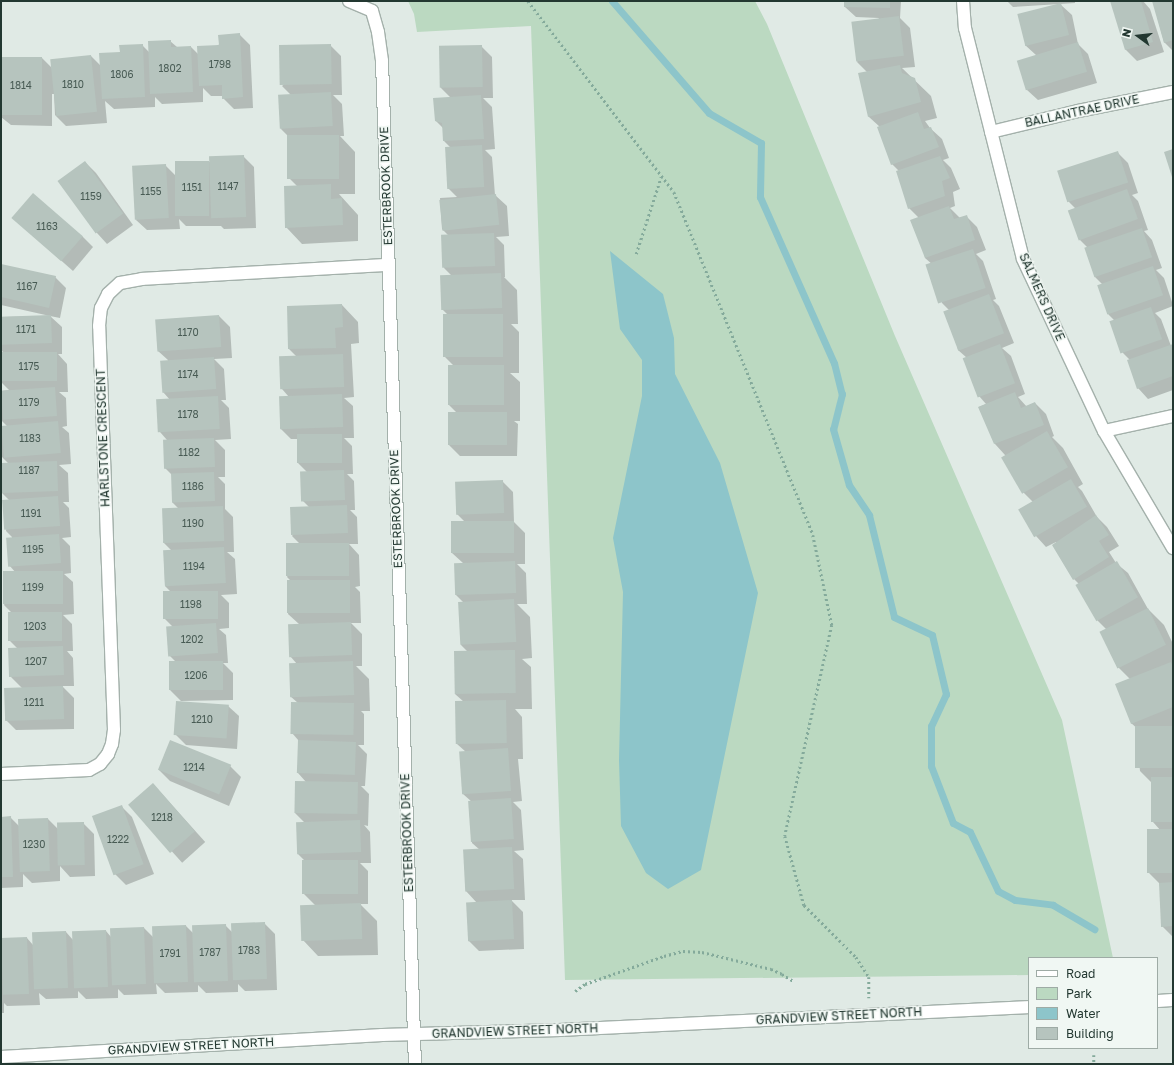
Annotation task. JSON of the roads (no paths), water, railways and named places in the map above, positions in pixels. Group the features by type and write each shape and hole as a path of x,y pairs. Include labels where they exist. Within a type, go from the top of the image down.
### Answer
{"street":[{"name":"ESTERBROOK DRIVE","path":"349,1 372,11 378,32 382,61 415,1064"},
{"name":"SALMERS DRIVE","path":"964,1 965,28 1023,259 1104,431 1173,548"},
{"name":"BALLANTRAE DRIVE","path":"992,132 1078,111 1173,92"},
{"name":"HARLSTONE CRESCENT","path":"1,774 89,770 100,764 108,754 112,744 114,730 99,326 101,308 108,294 120,283 142,279 388,265"},
{"path":"1104,431 1173,416"},
{"path":"1158,1001 1173,1000"},
{"name":"GRANDVIEW STREET NORTH","path":"1,1057 414,1034 560,1030 1028,1007"}],"water":[{"path":"610,251 663,294 674,338 675,374 720,463 758,593 701,870 668,889 646,873 621,826 619,760 623,592 613,538 642,396 642,360 620,329"}],"waterway":[{"path":"612,1 709,113 761,143 760,197 834,363 842,394 833,429 849,485 869,515 894,617 932,635 946,694 931,726 931,766 953,823 970,832 998,891 1015,900 1053,905 1094,929"}]}
